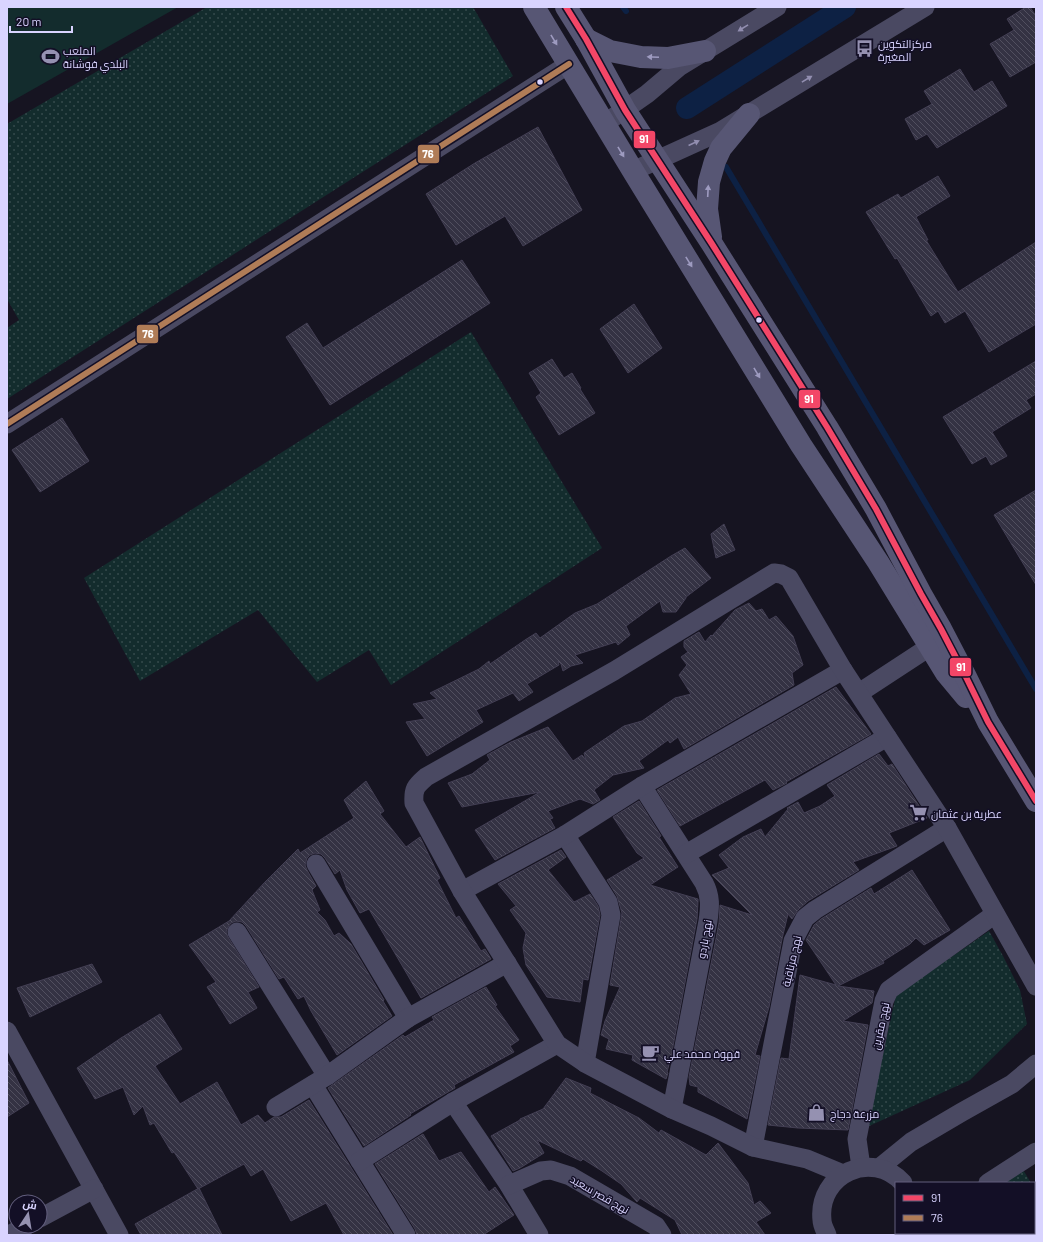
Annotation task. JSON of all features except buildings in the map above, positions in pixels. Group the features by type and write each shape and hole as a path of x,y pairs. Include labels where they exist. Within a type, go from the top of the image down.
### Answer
{"street":[{"path":"534,7 801,445 878,562 937,642 1036,801"},
{"path":"566,7 586,39 625,110 658,159 827,426 876,508 920,594 937,642"},
{"path":"604,124 647,94 679,68 777,7"},
{"path":"633,171 719,132 925,7"},
{"path":"586,39 610,51 641,57 668,58 705,51"},
{"path":"7,424 569,64"},
{"path":"712,244 708,209 709,182 715,161 722,148 749,114"},
{"path":"902,1182 896,1176 753,1147 672,1109 585,1063 557,1044 462,891 414,803 413,793 418,785 426,777 614,671 774,573 781,574 789,578 843,670 947,828 1036,986"},
{"path":"858,693 937,642"},
{"path":"462,891 565,835 642,786 843,670"},
{"path":"686,854 887,737"},
{"name":"نهج باردو","path":"642,786 708,890 710,898 708,921 672,1109"},
{"name":"نهج مرناقية","path":"753,1147 793,941 805,918 815,910 947,828"},
{"path":"565,835 608,902 611,915 585,1063"},
{"path":"316,864 408,1018"},
{"name":"نهج مقرين","path":"861,1170 857,1139 884,1001 889,990 995,914"},
{"path":"237,932 320,1080 360,1161 406,1235"},
{"path":"276,1107 320,1080 408,1018 507,963"},
{"path":"7,1031 119,1235"},
{"path":"360,1161 453,1102 557,1044"},
{"path":"827,1235 822,1221 822,1203 830,1186 911,1142 1012,1084 1036,1064"},
{"path":"453,1102 509,1185 538,1235"},
{"path":"990,1182 1036,1152"},
{"name":"نهج قصر سعيد","path":"509,1185 541,1171 551,1170 570,1176 653,1232"},
{"path":"48,1214 94,1189"}],"green space":[{"name":"الملعب البلدي فوشانة","path":"7,7 178,7 7,104"},
{"path":"207,7 473,7 513,76 7,399 7,328 19,320 7,299 7,124"},
{"path":"471,332 602,548 391,685 369,650 317,682 258,610 140,681 84,578"},
{"path":"989,931 1020,990 1027,1024 970,1080 867,1127 896,995"},
{"path":"1022,1168 1030,1182 1002,1182"},
{"path":"1035,1190 1036,1191 1036,1235 943,1235 1035,1234"}],"waterway":[{"path":"623,7 626,11"},
{"path":"687,108 845,7"},
{"path":"726,167 1036,689"}],"transit line":[{"name":"91","path":"566,7 586,39 625,110 712,244 827,427 876,509 941,629 988,722 1036,801"},
{"name":"76","path":"7,424 569,64"}],"place":[{"name":"مركزالتكوين المغيرة","path":"865,49"},
{"name":"الملعب البلدي فوشانة","path":"50,56"},
{"name":"عطرية بن عثمان","path":"918,813"},
{"name":"قهوة محمد علي","path":"651,1053"},
{"name":"مزرعة دجاج","path":"817,1113"}]}
